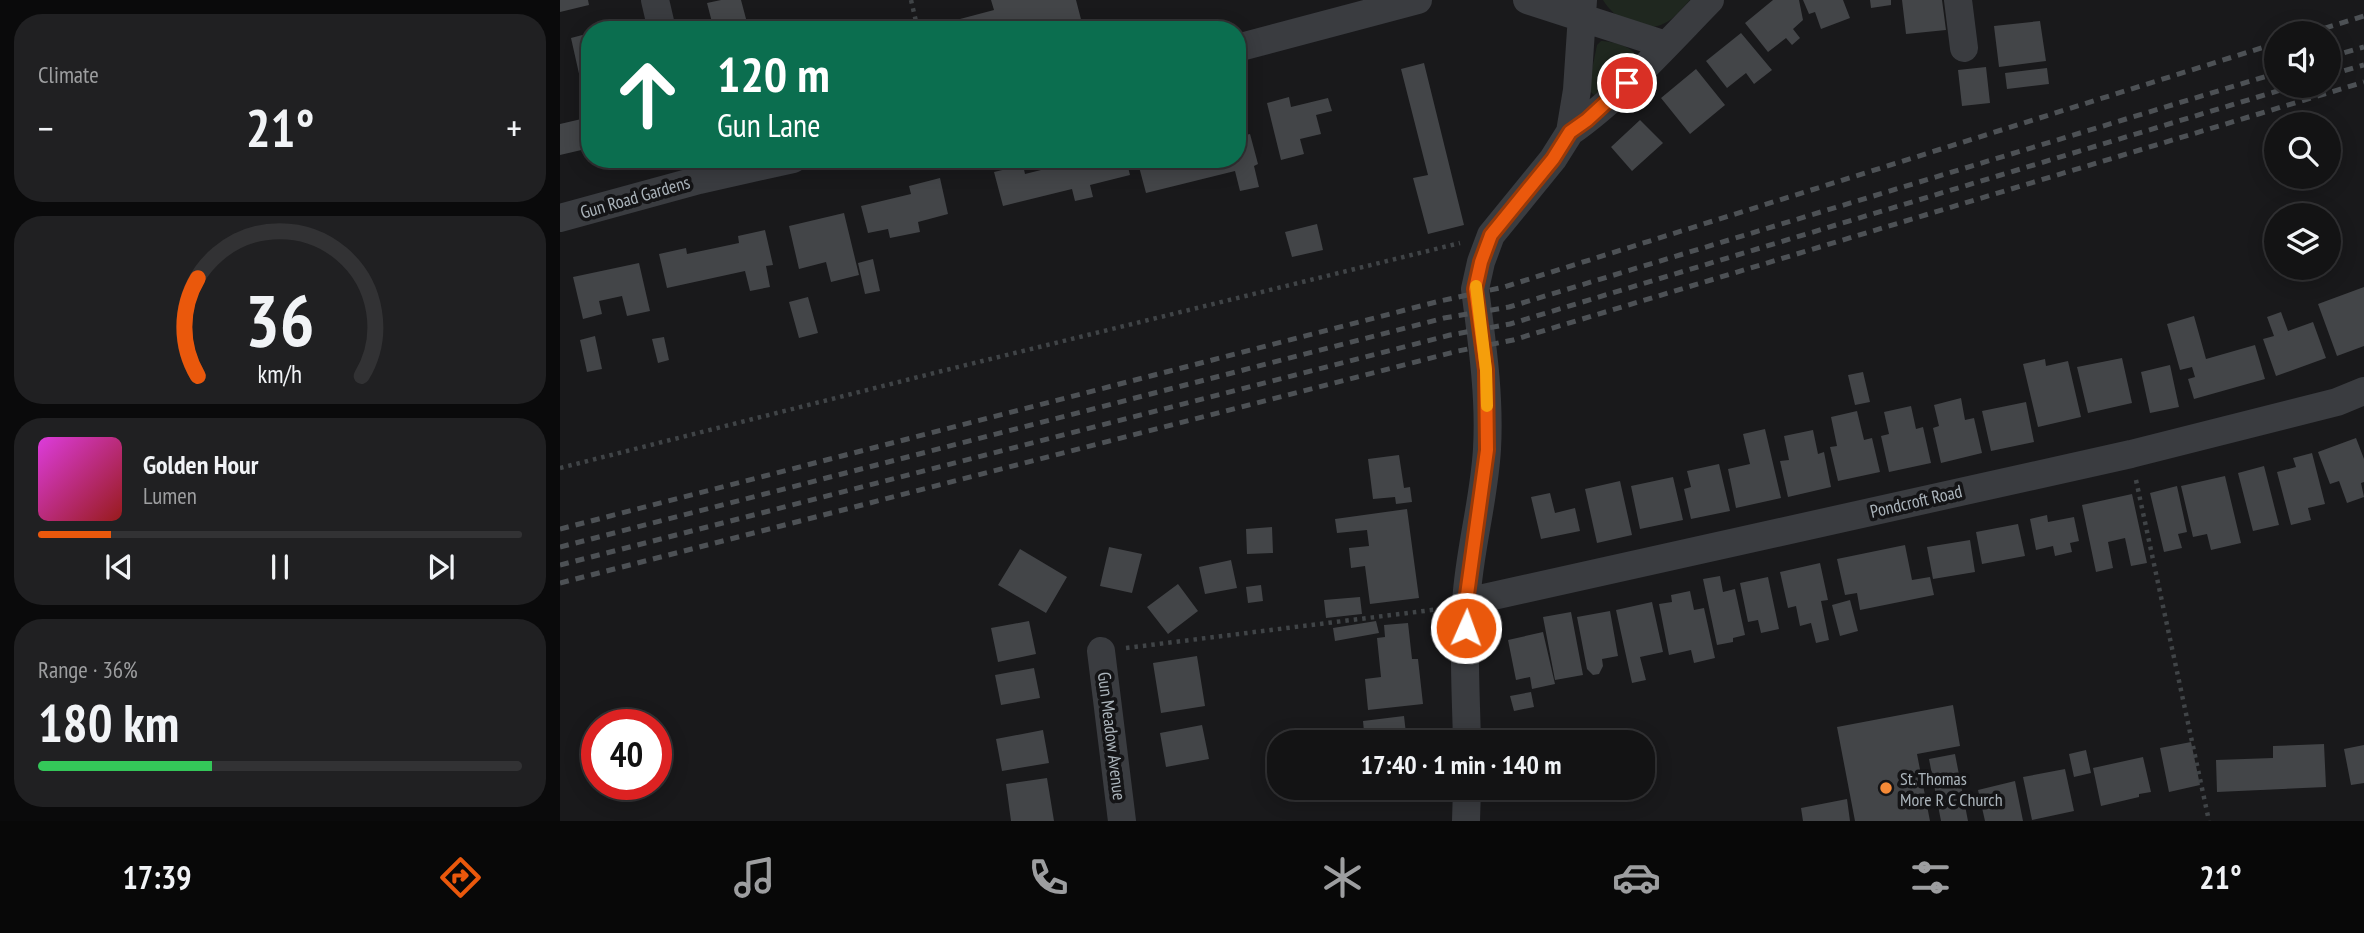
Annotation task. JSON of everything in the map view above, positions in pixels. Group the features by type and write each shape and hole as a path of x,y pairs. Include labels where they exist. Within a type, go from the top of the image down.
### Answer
{"street":[{"path":"655,0 660,21"},
{"path":"1246,46 1418,0"},
{"path":"1527,0 1583,8 1666,46"},
{"path":"1467,730 1466,602 1487,450 1486,370 1475,289 1481,262 1491,235 1553,159 1570,132 1587,120 1666,46 1710,0"},
{"path":"1958,0 1964,48"},
{"path":"1570,132 1577,90 1583,8"},
{"name":"Gun Road Gardens","path":"560,218 697,169"},
{"name":"Pondcroft Road","path":"1466,602 2131,454 2337,402 2364,391"},
{"name":"Gun Meadow Avenue","path":"1101,651 1122,821"},
{"path":"1466,821 1467,800"}],"path":[{"path":"911,0 916,21"},
{"path":"560,468 1491,235"},
{"path":"2131,454 2209,821"},
{"path":"1101,651 1446,608 1466,602"}],"shaded area":[{"path":"1603,0 1690,0 1668,21 1647,27 1622,19"},
{"path":"1601,41 1620,44 1635,54 1634,59 1601,94 1594,95 1588,89 1597,45"}],"building":[{"path":"560,0 588,0 589,5 560,12"},
{"path":"741,0 747,21 712,21 707,3"},
{"path":"991,0 1076,0 1081,21 961,21 994,10"},
{"path":"1773,0 1799,0 1803,20 1793,29 1800,38 1792,45 1786,38 1768,52 1745,23"},
{"path":"1803,0 1843,0 1850,18 1821,29 1815,12 1809,14"},
{"path":"1870,0 1891,0 1891,5 1871,8"},
{"path":"1902,0 1942,0 1946,30 1906,34"},
{"path":"2040,21 2046,61 1999,67 1994,26"},
{"path":"1741,33 1772,70 1754,84 1746,73 1727,88 1706,61"},
{"path":"581,35 581,83 571,38"},
{"path":"1424,63 1464,225 1428,234 1413,178 1428,175 1401,69"},
{"path":"1986,67 1990,103 1962,106 1958,70"},
{"path":"2047,68 2049,84 2007,89 2005,73"},
{"path":"1696,69 1725,105 1690,134 1661,98"},
{"path":"1289,97 1291,107 1328,98 1332,111 1316,115 1321,134 1300,139 1304,154 1281,160 1267,103"},
{"path":"581,119 581,150 560,155 560,124"},
{"path":"1640,120 1663,143 1632,171 1611,147"},
{"path":"1250,134 1258,164 1254,166 1259,187 1240,191 1235,171 1146,193 1139,168 1246,168 1246,135"},
{"path":"1024,168 1025,174 1049,168 1128,168 1130,175 1090,185 1093,197 1075,201 1072,189 1003,206 994,172"},
{"path":"940,178 948,214 918,222 920,232 890,238 888,229 868,233 861,206 911,194 909,186"},
{"path":"844,213 859,275 831,282 826,262 799,269 789,226"},
{"path":"1317,224 1323,250 1292,257 1285,232"},
{"path":"765,230 773,265 766,266 770,287 750,291 745,271 667,288 659,254 686,248 687,254 739,243 738,236"},
{"path":"873,259 880,291 865,294 858,263"},
{"path":"639,263 650,311 627,316 622,296 599,301 602,314 583,319 573,277"},
{"path":"2364,287 2364,346 2337,356 2318,304"},
{"path":"808,297 818,333 799,338 789,302"},
{"path":"2281,312 2288,331 2313,322 2326,358 2276,376 2263,339 2274,336 2267,317"},
{"path":"2194,316 2206,359 2255,345 2265,379 2194,399 2188,379 2195,377 2192,367 2180,370 2167,324"},
{"path":"595,336 602,369 587,372 580,340"},
{"path":"664,337 669,360 658,363 652,339"},
{"path":"2122,358 2132,403 2088,413 2077,367"},
{"path":"2045,359 2046,366 2068,361 2081,417 2038,427 2023,364"},
{"path":"2170,365 2179,407 2150,413 2141,372"},
{"path":"1863,372 1870,402 1855,405 1848,375"},
{"path":"1961,398 1965,420 1974,418 1982,453 1941,463 1933,428 1939,426 1934,405"},
{"path":"2026,402 2034,442 1991,451 1982,411"},
{"path":"1911,406 1916,429 1923,427 1931,463 1889,472 1881,436 1889,434 1884,412"},
{"path":"1857,411 1864,440 1872,438 1880,472 1838,481 1830,447 1837,446 1831,417"},
{"path":"1765,429 1781,498 1736,508 1728,469 1750,464 1743,434"},
{"path":"1813,430 1818,454 1824,452 1831,487 1788,497 1780,461 1789,460 1784,436"},
{"path":"2356,438 2364,459 2364,482 2361,483 2364,497 2347,503 2339,481 2330,484 2318,452"},
{"path":"2312,453 2325,504 2308,508 2311,520 2291,525 2277,472 2296,467 2293,458"},
{"path":"1399,455 1404,488 1410,487 1412,502 1396,504 1395,497 1373,499 1368,459"},
{"path":"1719,464 1730,511 1691,519 1684,489 1691,487 1687,471"},
{"path":"2264,466 2279,525 2253,531 2238,473"},
{"path":"2225,476 2241,543 2211,550 2207,534 2193,537 2181,486"},
{"path":"1673,477 1683,520 1640,529 1631,486"},
{"path":"1620,481 1632,535 1597,543 1585,489"},
{"path":"2177,486 2187,532 2178,534 2182,548 2164,552 2150,493"},
{"path":"1550,493 1555,513 1575,508 1580,531 1541,539 1531,497"},
{"path":"2132,494 2147,563 2131,566 2125,538 2108,542 2113,568 2096,572 2082,505"},
{"path":"1407,509 1419,598 1370,604 1365,566 1351,568 1349,548 1369,546 1367,530 1337,533 1335,519"},
{"path":"2047,515 2048,522 2074,517 2079,541 2070,543 2072,552 2055,556 2053,546 2036,550 2030,519"},
{"path":"2018,524 2025,556 1982,564 1976,532"},
{"path":"1272,527 1273,553 1247,554 1246,529"},
{"path":"1970,540 1975,572 1933,579 1927,547"},
{"path":"1905,545 1912,580 1930,577 1934,595 1860,610 1857,593 1845,595 1837,559"},
{"path":"1109,547 1142,554 1132,593 1100,586"},
{"path":"1020,549 1067,577 1046,613 998,585"},
{"path":"1231,560 1237,588 1205,594 1199,567"},
{"path":"1820,563 1828,600 1821,601 1829,640 1816,643 1811,623 1800,626 1796,606 1788,608 1780,572"},
{"path":"1720,576 1723,592 1735,589 1745,635 1733,638 1733,642 1717,645 1703,579"},
{"path":"1768,577 1779,629 1761,633 1758,620 1748,622 1740,583"},
{"path":"1178,584 1198,611 1168,634 1147,607"},
{"path":"1261,585 1263,601 1248,603 1246,587"},
{"path":"1690,591 1694,610 1704,608 1715,658 1694,663 1691,650 1669,655 1659,604 1672,602 1671,595"},
{"path":"1360,597 1362,614 1326,618 1324,600"},
{"path":"1850,600 1858,631 1840,636 1832,605"},
{"path":"1652,602 1663,652 1640,657 1646,680 1632,683 1616,610"},
{"path":"1610,611 1618,656 1602,659 1603,666 1599,674 1593,675 1587,669 1577,617"},
{"path":"1571,612 1583,675 1555,680 1543,617"},
{"path":"1029,621 1036,654 998,662 991,628"},
{"path":"1376,621 1379,633 1335,641 1333,628"},
{"path":"1408,623 1412,659 1418,659 1423,704 1368,710 1365,679 1381,677 1377,638 1385,637 1384,625"},
{"path":"1543,632 1555,684 1532,689 1530,677 1516,680 1508,640"},
{"path":"1197,656 1205,706 1161,713 1153,663"},
{"path":"1034,668 1040,698 1001,705 995,675"},
{"path":"1531,692 1534,707 1514,711 1510,696"},
{"name":"St. Thomas More R C Church","path":"1953,705 1960,746 1917,754 1930,821 1855,821 1837,727"},
{"path":"1404,716 1406,730 1364,730 1363,721"},
{"path":"1202,725 1209,759 1166,767 1160,733"},
{"path":"1043,730 1049,763 1002,771 996,739"},
{"path":"2191,742 2200,785 2169,792 2160,748"},
{"path":"2324,744 2326,787 2217,792 2216,760 2273,758 2273,746"},
{"path":"2364,745 2364,783 2351,785 2344,749"},
{"path":"2086,750 2091,773 2074,777 2069,754"},
{"path":"1955,754 1968,821 1941,821 1929,759"},
{"path":"2143,757 2151,792 2101,806 2093,768"},
{"path":"2065,769 2074,811 2032,820 2023,777"},
{"path":"1047,778 1054,821 1011,821 1006,784"},
{"path":"2015,781 2023,821 1985,821 1978,790"},
{"path":"1847,799 1850,821 1803,821 1801,808"}],"railway":[{"path":"2341,23 2364,16"},
{"path":"560,529 1440,301 1504,287 2264,47"},
{"path":"2341,54 2364,47"},
{"path":"2341,72 2364,65"},
{"path":"560,547 1444,318 1509,307 2264,77"},
{"path":"560,583 1458,351 1513,340 2364,82"},
{"path":"560,565 1450,335 1510,324 2264,95"}],"slow traffic":[{"path":"1476,286 1486,370 1487,406"}],"place":[{"name":"St. Thomas More R C Church","path":"1886,788"}],"route":[{"path":"1466,628 1466,602 1487,450 1486,370 1475,289 1481,262 1491,235 1553,159 1570,132 1627,83"}]}
